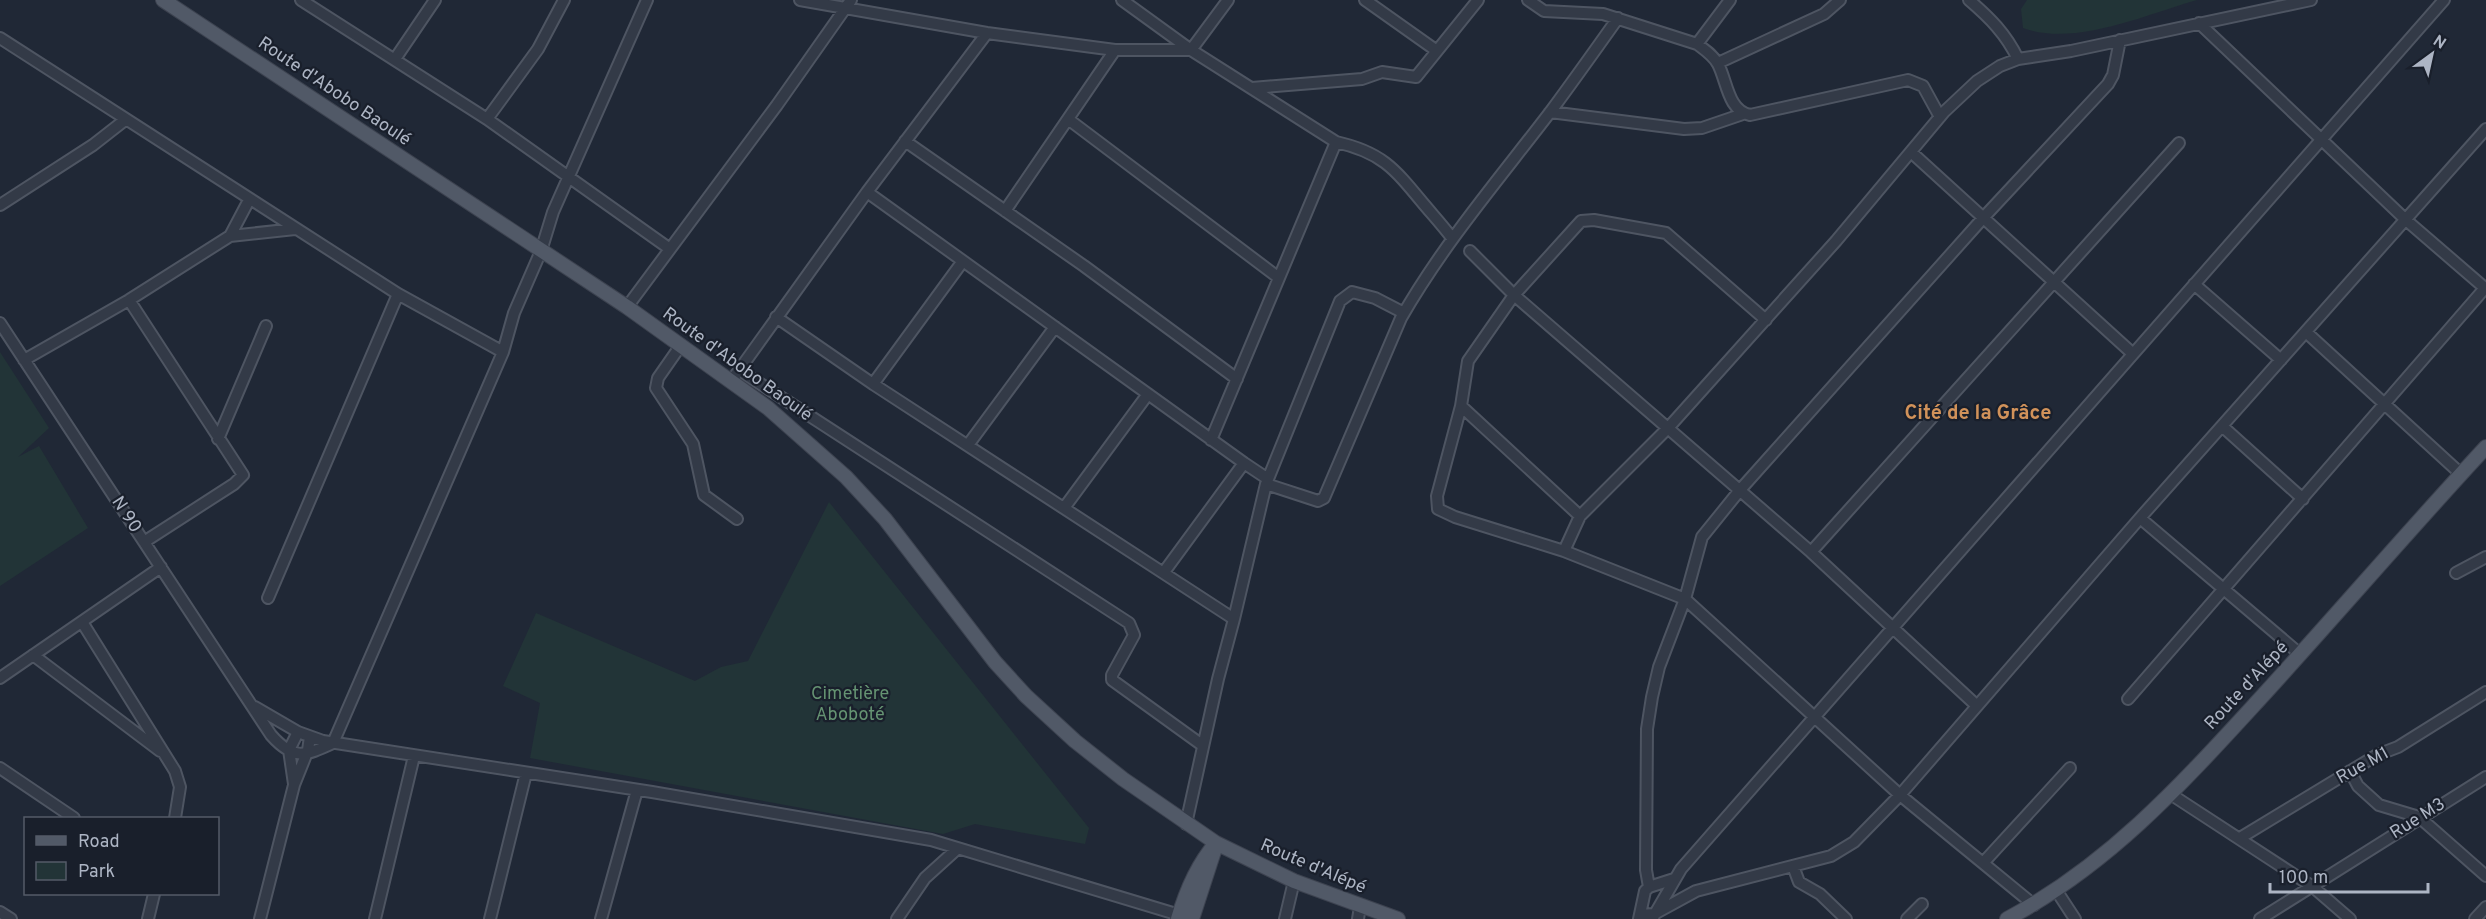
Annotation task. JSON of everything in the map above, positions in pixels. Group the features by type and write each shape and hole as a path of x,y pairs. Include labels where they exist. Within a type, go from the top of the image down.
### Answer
{"main road":[{"name":"Route d'Abobo Baoulé","path":"163,0 681,345 736,375 846,477 885,519 995,662 1026,696 1075,741 1186,824 1216,843"},
{"name":"Route d'Alépé","path":"2007,919 2034,905 2108,854 2172,795 2486,447"},
{"name":"Route d'Alépé","path":"1216,843 1359,913 1398,919"},
{"path":"1186,918 1204,857 1216,843"}],"street":[{"path":"395,59 435,0"},
{"path":"486,119 538,49 564,0"},
{"path":"306,755 333,743 503,352 514,313 541,251 568,178 647,0"},
{"path":"800,0 987,33 1115,50 1191,50"},
{"path":"627,307 777,105 851,0"},
{"path":"1122,0 1191,50 1336,142 1364,149 1391,165 1452,238"},
{"path":"1191,50 1228,0"},
{"path":"1365,0 1437,51"},
{"path":"1252,88 1362,79 1382,72 1416,77 1478,0"},
{"path":"1528,0 1544,11 1577,11 1618,18 1697,44 1710,53 1718,63 1734,104 1743,114"},
{"path":"1697,44 1730,0"},
{"path":"1718,63 1824,14 1840,0"},
{"path":"1969,0 1994,22 2009,41 2018,59"},
{"path":"1564,550 1580,516 1669,427 1766,320 1940,117 1977,81 2000,66 2018,59 2311,0"},
{"path":"1653,916 1674,879 2132,353 2444,0"},
{"path":"304,1 486,119 670,249"},
{"path":"867,192 1244,463 1267,482 1318,501 1324,498 1404,313 1452,238 1550,112 1618,18"},
{"path":"2128,699 2486,289 2320,141 2199,23"},
{"path":"987,33 867,192 736,375 1129,623 1134,634 1112,675 1113,680 1202,744"},
{"path":"0,38 398,294 503,352"},
{"path":"1649,887 1646,870 1647,729 1659,667 1685,599 1702,537 1740,490 1984,217 2108,84 2114,75 2120,40"},
{"path":"1005,211 1115,50"},
{"path":"1550,112 1684,129 1702,128 1743,114 1750,115 1908,80 1923,86 1940,117"},
{"path":"1068,119 1279,278"},
{"path":"0,205 93,145 125,120"},
{"path":"1674,879 1649,887 1645,891 1640,917 1653,916 1696,891 1793,866 1843,850 1900,795 2140,518 2307,333 2486,129"},
{"path":"905,141 1237,379"},
{"path":"1211,440 1336,142"},
{"path":"1811,552 2179,143"},
{"path":"1911,152 2132,353"},
{"path":"230,236 249,200"},
{"path":"1766,320 1666,233 1594,220 1576,224 1514,295 1468,361 1461,406 1439,485 1438,508 1455,518 1564,550 1685,599 1900,795 2034,905"},
{"path":"24,360 129,300 230,236 295,229"},
{"path":"1470,251 1514,295 1811,552 1976,705"},
{"path":"873,384 963,261"},
{"path":"2194,284 2281,360"},
{"path":"1186,824 1202,744 1267,482 1344,295 1361,293 1404,313"},
{"path":"268,598 398,294"},
{"path":"129,300 243,475 234,484 144,542"},
{"path":"776,317 873,384 1234,619"},
{"name":"N 90","path":"0,323 255,706 271,735 289,750 306,755"},
{"path":"218,439 266,326"},
{"path":"968,445 1055,327"},
{"path":"2307,333 2461,474"},
{"path":"681,345 658,378 656,388 693,444 704,495 737,519"},
{"path":"1064,508 1148,394"},
{"path":"1461,406 1580,516"},
{"path":"2222,426 2303,499"},
{"path":"1164,572 1244,463"},
{"path":"2140,518 2300,654"},
{"path":"2456,573 2486,557"},
{"path":"0,678 161,567"},
{"path":"82,622 167,756 180,787 175,817"},
{"path":"33,656 167,756"},
{"name":"Rue M1","path":"2240,838 2376,755 2398,747 2486,692"},
{"name":"N 90","path":"255,706 298,732 333,743 637,790 931,840 1186,918"},
{"path":"294,785 289,750 298,732"},
{"path":"260,919 294,785 306,755 310,737"},
{"path":"375,919 414,756"},
{"path":"0,768 71,817"},
{"path":"1983,863 2070,768"},
{"path":"2350,771 2358,786 2379,805 2419,817 2486,876"},
{"path":"490,919 526,773"},
{"name":"Rue M3","path":"2260,919 2486,777"},
{"path":"601,919 637,790"},
{"path":"2172,795 2313,887 2350,919"},
{"path":"897,919 925,878 957,849"},
{"path":"1793,866 1799,882 1820,894 1846,919"},
{"path":"1285,919 1294,881"},
{"path":"2056,890 2074,919"},
{"path":"148,919 154,895"},
{"path":"1907,919 1922,904"},
{"path":"2475,919 2486,907"},
{"path":"0,912 11,919"}],"green space":[{"path":"2027,0 2197,0 2110,27 2064,34 2043,33 2023,28 2021,9"},
{"path":"0,352 49,428 18,457 39,446 88,528 0,586"},
{"name":"Cimetière Aboboté","path":"829,502 1089,828 1085,844 975,824 943,834 530,758 540,703 503,686 536,613 695,681 721,667 748,661"}],"district":[{"name":"Cité de la Grâce","path":"1978,414"}]}
